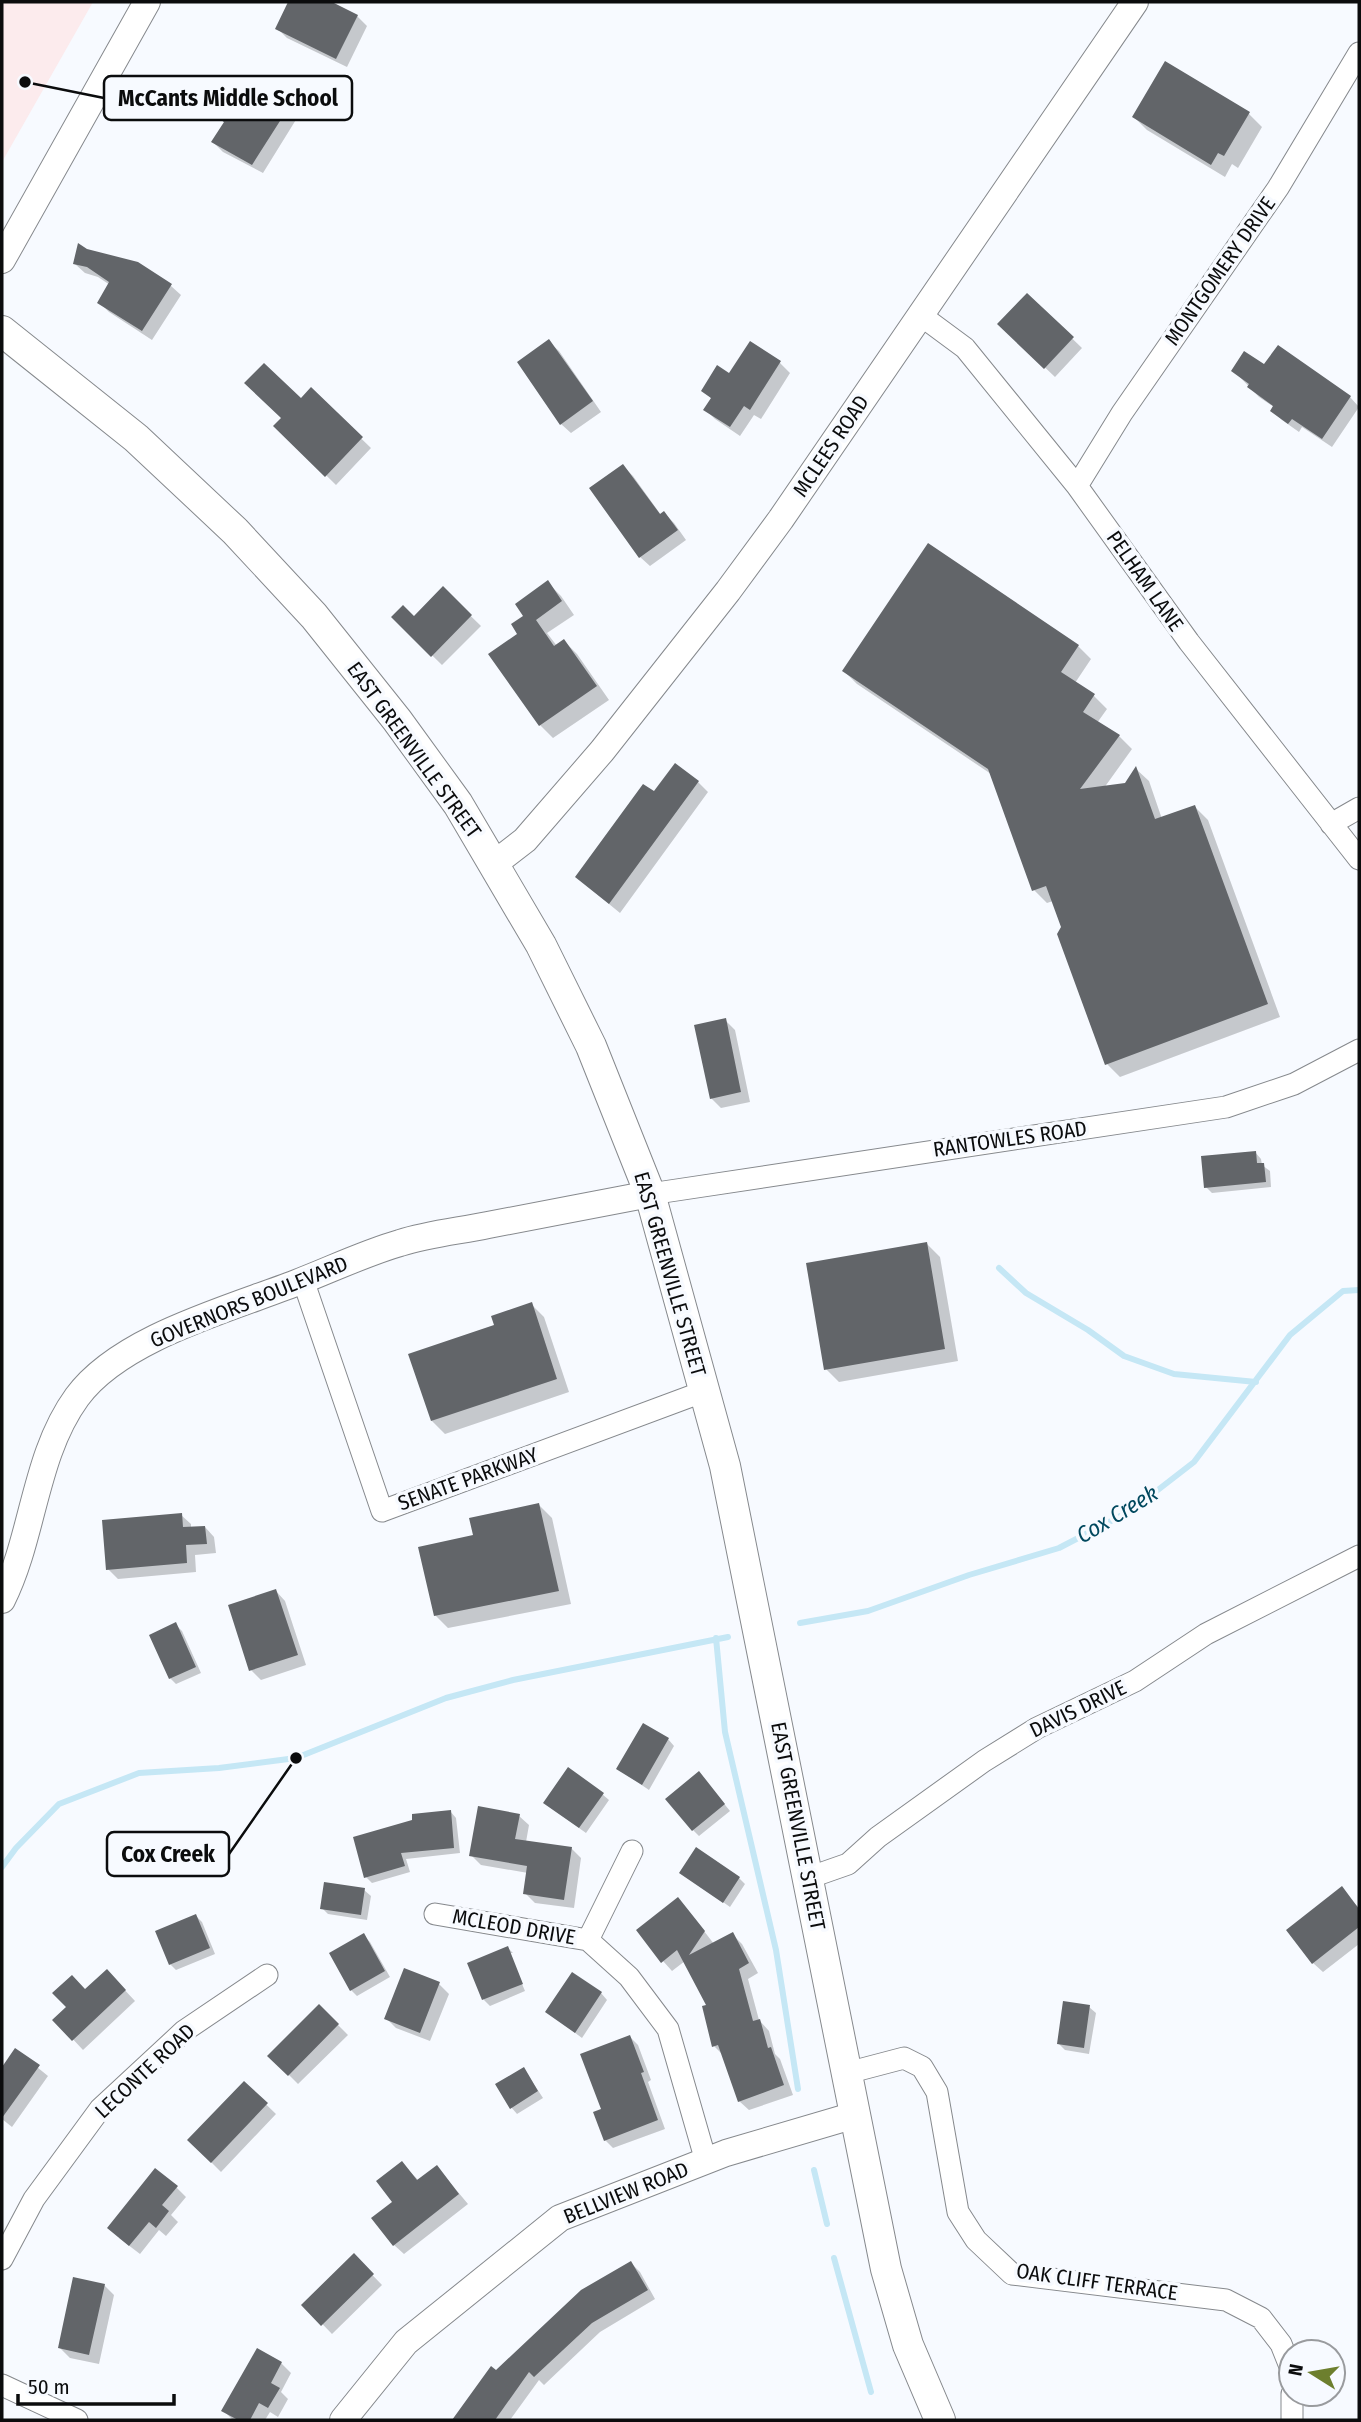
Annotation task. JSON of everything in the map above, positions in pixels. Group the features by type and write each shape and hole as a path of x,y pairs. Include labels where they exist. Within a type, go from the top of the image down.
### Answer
{"main road":[{"name":"EAST GREENVILLE STREET","path":"2,331 136,438 285,582 397,720 458,804 541,945 591,1046 650,1194 705,1391 724,1466 886,2269 908,2345 940,2420"}],"street":[{"path":"2,260 147,2"},
{"name":"MCLEES ROAD","path":"494,864 525,840 563,796 635,711 728,591 789,508 919,314 1135,2"},
{"name":"MONTGOMERY DRIVE","path":"1077,485 1122,413 1278,188 1359,54"},
{"name":"PELHAM LANE","path":"919,314 965,348 1077,485 1189,642 1359,859"},
{"path":"1331,824 1359,808"},
{"name":"RANTOWLES ROAD","path":"650,1194 1226,1107 1294,1084 1359,1050"},
{"name":"GOVERNORS BOULEVARD","path":"2,1600 23,1549 57,1431 73,1404 93,1380 127,1353 153,1339 401,1242 650,1194"},
{"name":"SENATE PARKWAY","path":"303,1280 382,1511 705,1391"},
{"name":"DAVIS DRIVE","path":"808,1878 848,1864 878,1837 984,1761 1037,1728 1135,1681 1206,1634 1359,1556"},
{"path":"588,1940 632,1851"},
{"name":"MCLEOD DRIVE","path":"435,1914 588,1940 629,1977 668,2029 706,2161"},
{"name":"LECONTE ROAD","path":"2,2259 34,2199 100,2109 184,2031 267,1975"},
{"name":"OAK CLIFF TERRACE","path":"847,2073 904,2058 922,2067 937,2092 958,2212 976,2240 1012,2274 1226,2300 1261,2318 1277,2339"},
{"name":"BELLVIEW ROAD","path":"343,2420 406,2342 561,2218 706,2161 855,2115"},
{"path":"2,2385 77,2420"}],"shaded area":[{"path":"2,2 93,2 2,162"}],"building":[{"path":"288,2 332,2 358,15 336,59 275,29"},
{"path":"1165,61 1250,112 1224,156 1218,153 1211,165 1132,117"},
{"path":"274,87 294,99 252,165 211,142 224,122 218,118 232,95 242,101 250,88 267,99"},
{"path":"78,243 87,249 138,262 172,284 142,331 97,303 109,282 87,267 73,264"},
{"path":"1027,293 1074,337 1044,369 997,324"},
{"path":"549,339 593,401 560,425 517,362"},
{"path":"750,341 781,361 750,410 744,406 730,427 703,410 711,398 701,391 717,365 729,373"},
{"path":"1278,345 1351,396 1322,439 1292,419 1288,424 1270,411 1273,406 1231,371 1244,351 1264,364"},
{"path":"264,363 301,398 311,387 363,437 325,477 273,426 281,418 244,383"},
{"path":"623,464 660,514 664,511 678,530 639,558 589,488"},
{"path":"928,543 1079,645 1061,672 1095,694 1083,712 1120,735 1080,789 1125,783 1136,766 1155,819 1195,805 1268,1004 1105,1065 1057,934 1061,927 1046,886 1032,891 988,769 842,671"},
{"path":"548,580 562,601 536,620 554,646 564,639 597,686 539,726 488,654 517,634 511,624 523,616 515,604"},
{"path":"443,586 472,615 431,657 391,617 403,605 414,616"},
{"path":"675,763 699,781 609,904 575,877 643,784 654,791"},
{"path":"726,1018 741,1092 710,1099 694,1025"},
{"path":"1256,1151 1257,1163 1264,1163 1266,1182 1204,1188 1201,1156"},
{"path":"927,1242 945,1349 824,1370 806,1263"},
{"path":"532,1302 557,1379 431,1421 408,1354 494,1325 491,1316"},
{"path":"539,1503 559,1591 434,1616 418,1547 473,1535 469,1518"},
{"path":"182,1513 183,1527 205,1526 207,1544 186,1545 187,1563 106,1570 102,1520"},
{"path":"276,1589 298,1655 249,1671 228,1605"},
{"path":"176,1622 196,1667 169,1679 149,1635"},
{"path":"643,1723 669,1738 642,1785 616,1769"},
{"path":"568,1767 604,1793 579,1828 543,1803"},
{"path":"699,1771 725,1804 692,1831 665,1799"},
{"path":"478,1806 520,1814 515,1839 572,1847 564,1900 523,1894 527,1866 469,1856"},
{"path":"451,1810 454,1848 401,1853 405,1866 364,1878 353,1837 412,1820 412,1814"},
{"path":"696,1847 740,1877 723,1903 679,1873"},
{"path":"324,1882 365,1888 361,1915 320,1909"},
{"path":"1342,1886 1359,1909 1359,1927 1312,1964 1286,1930"},
{"path":"678,1897 705,1931 689,1955 733,1932 749,1963 739,1969 753,2021 760,2019 768,2048 771,2047 784,2085 738,2102 718,2045 712,2047 702,2006 706,2005 677,1950 661,1963 636,1930"},
{"path":"196,1914 210,1948 169,1965 155,1931"},
{"path":"364,1933 385,1971 350,1991 329,1953"},
{"path":"508,1946 523,1984 482,2000 467,1963"},
{"path":"404,1968 440,1982 420,2033 384,2019"},
{"path":"107,1969 126,1990 72,2041 52,2020 66,2007 52,1993 72,1975 85,1989"},
{"path":"572,1972 602,1992 575,2033 545,2012"},
{"path":"1063,2001 1090,2005 1084,2048 1057,2044"},
{"path":"319,2004 339,2024 288,2076 267,2056"},
{"path":"630,2035 658,2120 604,2141 593,2112 601,2109 580,2054"},
{"path":"15,2048 40,2065 2,2118 2,2067"},
{"path":"524,2067 538,2091 510,2109 495,2084"},
{"path":"244,2081 268,2103 211,2163 187,2140"},
{"path":"402,2161 417,2180 437,2165 459,2194 393,2246 371,2218 392,2202 376,2181"},
{"path":"155,2168 178,2186 162,2205 169,2211 156,2228 149,2222 129,2246 107,2228"},
{"path":"354,2253 374,2274 321,2326 301,2305"},
{"path":"631,2261 648,2290 592,2323 534,2377 529,2372 495,2420 452,2420 491,2366 496,2370 581,2290"},
{"path":"73,2277 105,2284 89,2355 58,2348"},
{"path":"257,2348 282,2362 271,2383 280,2388 268,2408 259,2403 250,2420 238,2420 221,2411"}],"waterway":[{"path":"999,1268 1026,1293 1088,1330 1124,1356 1174,1374 1256,1382"},
{"name":"Cox Creek","path":"800,1623 868,1611 969,1575 1059,1548 1132,1510 1194,1462 1290,1335 1343,1291 1359,1290"},
{"name":"Cox Creek","path":"2,1867 16,1848 59,1804 139,1773 219,1768 296,1758 446,1698 513,1680 728,1637"},
{"path":"716,1638 725,1732 776,1950 798,2089"},
{"path":"814,2170 827,2224"},
{"path":"834,2258 871,2392"}],"place":[{"name":"McCants Middle School","path":"25,82"},
{"name":"Cox Creek","path":"296,1758"}]}
